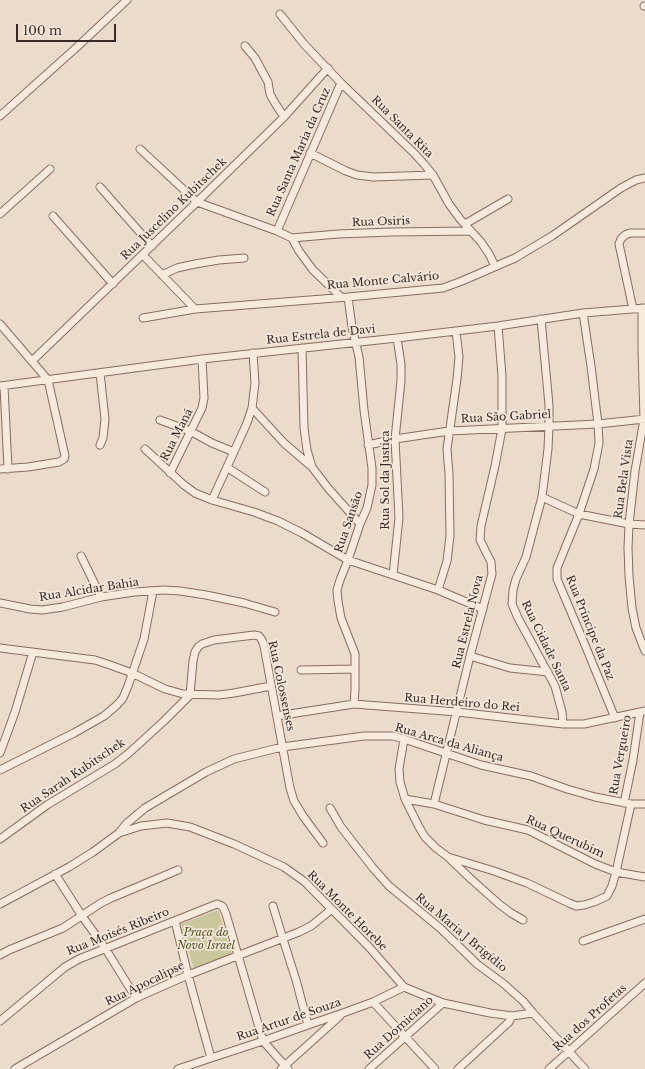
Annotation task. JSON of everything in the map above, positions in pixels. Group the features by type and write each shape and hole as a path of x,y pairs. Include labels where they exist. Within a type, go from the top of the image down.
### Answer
{"street":[{"path":"0,116 127,0"},
{"name":"Rua Santa Rita","path":"280,14 304,44 341,83 414,153 433,175 449,204 460,219 481,242 495,266"},
{"path":"245,46 255,58 268,82 270,94 284,117"},
{"name":"Rua Juscelino Kubitschek","path":"32,361 284,117 328,68"},
{"name":"Rua Santa Maria da Cruz","path":"277,231 341,83"},
{"path":"140,149 197,202 277,231 292,238 299,251 313,270 345,297"},
{"path":"310,153 357,175 373,177 433,175"},
{"path":"0,214 50,169"},
{"name":"Rua Monte Calvário","path":"143,318 195,309 443,288 515,258 552,236 621,188 636,180 645,178"},
{"path":"100,187 152,246"},
{"path":"465,224 508,199"},
{"path":"53,216 113,284"},
{"name":"Rua Osiris","path":"292,238 383,232 471,231"},
{"path":"633,308 619,244 625,235 630,233 645,233"},
{"path":"143,255 195,309"},
{"path":"162,275 177,268 196,264 244,258"},
{"name":"Rua Sansão","path":"345,297 359,357 372,468 372,485 367,508 337,590 341,618 355,654 354,704"},
{"name":"Rua Estrela de Davi","path":"2,386 202,359 498,326 583,313 644,308"},
{"name":"Rua Bela Vista","path":"644,308 644,419 635,471 628,548 632,608 636,628 645,651"},
{"name":"Rua Príncipe da Paz","path":"583,313 591,366 599,443 594,469 579,514 557,568 557,579 615,718"},
{"name":"Rua Cidade Santa","path":"541,319 549,405 550,425 548,449 542,497 526,557 516,579 513,590 512,604 518,618 556,686 563,724"},
{"path":"0,324 48,380 65,456 59,462 0,470"},
{"name":"Rua Estrela Nova","path":"434,804 470,656 492,574 490,562 480,540 481,526 502,429 502,376 498,326"},
{"path":"438,590 447,561 450,536 450,482 447,450 459,357 456,331"},
{"name":"Rua Sol da Justiça","path":"393,575 399,518 395,439 401,380 401,364 397,338"},
{"path":"302,348 304,428 307,450 312,468"},
{"path":"212,500 228,468 247,424 252,408 255,383 253,353"},
{"name":"Rua Maná","path":"170,473 202,408 204,398 202,359"},
{"path":"100,373 105,419 103,438 100,445"},
{"path":"2,386 8,469"},
{"path":"252,408 284,444 312,468 360,524"},
{"name":"Rua São Gabriel","path":"368,444 449,431 550,425 598,424 644,419"},
{"path":"160,420 190,431 212,443 234,452"},
{"path":"144,449 184,486 195,493 278,521 348,560 438,590 483,609"},
{"path":"228,468 265,492"},
{"path":"542,497 579,514 629,524 645,525"},
{"path":"81,556 101,597"},
{"name":"Rua Alcidar Bahia","path":"0,603 42,610 63,607 101,597 134,592 164,590 206,595 244,603 275,612"},
{"path":"0,770 74,733 104,716 123,698 144,639 153,591"},
{"name":"Rua Colossenses","path":"190,695 193,662 195,652 198,647 207,642 249,635 258,636 262,640 290,788 294,801 303,816 323,842"},
{"path":"0,648 95,660 132,673 165,689 190,695 219,695 271,686"},
{"path":"0,753 15,712 33,652"},
{"path":"470,656 510,668 548,672"},
{"path":"301,670 355,669"},
{"name":"Rua Sarah Kubitschek","path":"0,839 47,806 115,764 149,736 190,695"},
{"name":"Rua Herdeiro do Rei","path":"277,716 354,704 457,712 563,724 584,724 643,711"},
{"name":"Rua Vergueiro","path":"448,857 527,883 576,906 594,902 606,896 612,886 616,872 633,760 643,711"},
{"name":"Rua Arca da Aliança","path":"0,904 69,867 93,852 119,833 126,824 145,808 206,772 234,759 282,747 364,736 388,736 404,739 482,765 531,776 595,797 627,803 645,804"},
{"path":"404,739 399,770 400,782 405,799 425,837 499,904 523,920"},
{"name":"Rua Querubim","path":"405,799 434,804 484,820 528,830 595,864 616,872 645,878"},
{"name":"Rua Maria J Brigídio","path":"330,808 341,827 389,886 440,928 477,964 504,984 523,1001 585,1069"},
{"name":"Rua Monte Horebe","path":"119,833 141,826 160,823 176,824 190,827 234,844 284,867 305,882 369,947 404,988 443,1003 512,1016 533,1013"},
{"path":"0,955 15,947 58,931 111,898 178,870"},
{"path":"55,874 105,948 136,998"},
{"name":"Rua Moisés Ribeiro","path":"0,1021 65,966 105,948 217,904 223,907 226,914 238,955"},
{"path":"273,906 308,1025"},
{"name":"Rua Apocalipse","path":"15,1069 136,998 188,975 299,932 311,926 332,909"},
{"path":"583,941 645,919"},
{"path":"175,921 211,1058"},
{"path":"238,955 263,1041 284,1068 343,1013"},
{"name":"Rua dos Profetas","path":"549,1069 645,983"},
{"name":"Rua Artur de Souza","path":"178,1069 343,1013 404,988"},
{"path":"373,1002 435,1069"},
{"name":"Rua Domiciano","path":"369,1069 443,1003"},
{"path":"458,1069 509,1022 512,1016"}],"green space":[{"name":"Praça do Novo Israel","path":"218,910 232,955 194,970 181,924"}]}
